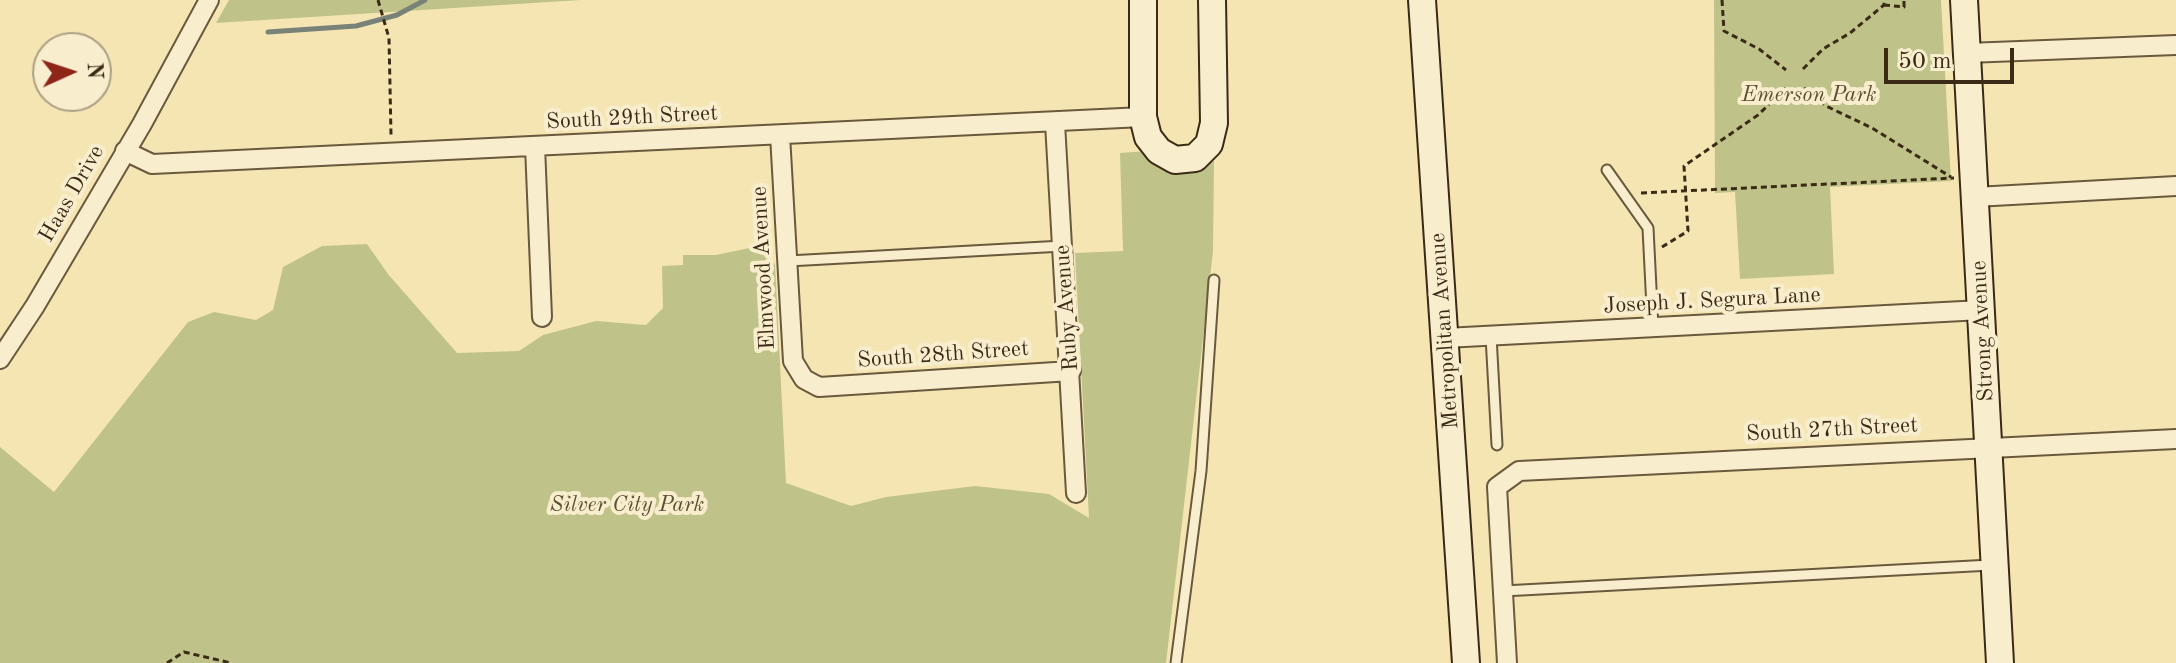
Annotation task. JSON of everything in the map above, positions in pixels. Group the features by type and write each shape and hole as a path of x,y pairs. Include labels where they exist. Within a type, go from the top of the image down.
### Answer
{"street":[{"path":"1143,0 1143,117 1148,137 1159,151 1175,160 1195,158 1209,144 1214,123 1212,0"},
{"name":"Metropolitan Avenue","path":"1422,0 1466,663"},
{"name":"Strong Avenue","path":"1964,0 2000,663"},
{"name":"Haas Drive","path":"0,359 35,306 125,151 201,3"},
{"path":"1967,53 2176,45"},
{"name":"South 29th Street","path":"125,151 152,164 1143,117"},
{"name":"Ruby Avenue","path":"1055,123 1076,493"},
{"name":"Elmwood Avenue","path":"780,135 793,361 804,379 819,387"},
{"path":"535,146 542,317"},
{"path":"1975,197 2176,186"},
{"name":"Joseph J. Segura Lane","path":"1445,338 1982,310"},
{"name":"South 28th Street","path":"819,387 1071,371"},
{"name":"South 27th Street","path":"1503,591 1497,487 1519,471 2176,439"},
{"path":"1503,591 1507,663"}],"lane":[{"path":"1607,170 1648,228 1653,328"},
{"path":"788,261 1063,246"},
{"path":"1176,663 1201,471 1214,280"},
{"path":"1491,336 1497,445"},
{"path":"1503,591 1995,564"}],"path":[{"path":"378,0 389,38 391,135"},
{"path":"1722,0 1724,31 1759,49 1786,70"},
{"path":"1803,69 1823,49 1884,3 1904,7 1904,0"},
{"path":"1658,250 1688,231 1684,166 1758,115 1786,88"},
{"path":"1641,193 1954,178 1872,128 1826,106 1804,88"},
{"path":"167,663 184,652 231,663"}],"green space":[{"path":"229,0 581,0 216,23"},
{"name":"Emerson Park","path":"1714,0 1941,0 1951,181 1830,187 1834,274 1740,279 1735,192 1715,193"},
{"name":"Silver City Park","path":"1149,151 1168,172 1200,171 1214,160 1213,251 1166,663 0,663 0,447 54,492 188,322 214,312 256,320 273,310 283,267 322,246 367,244 388,274 457,353 519,351 543,335 596,321 646,325 663,308 662,266 683,265 683,255 716,255 754,247 775,264 786,483 851,506 886,497 975,486 1049,494 1089,518 1075,253 1123,251 1120,153"}],"waterway":[{"path":"268,32 356,26 397,15 425,0"}]}
